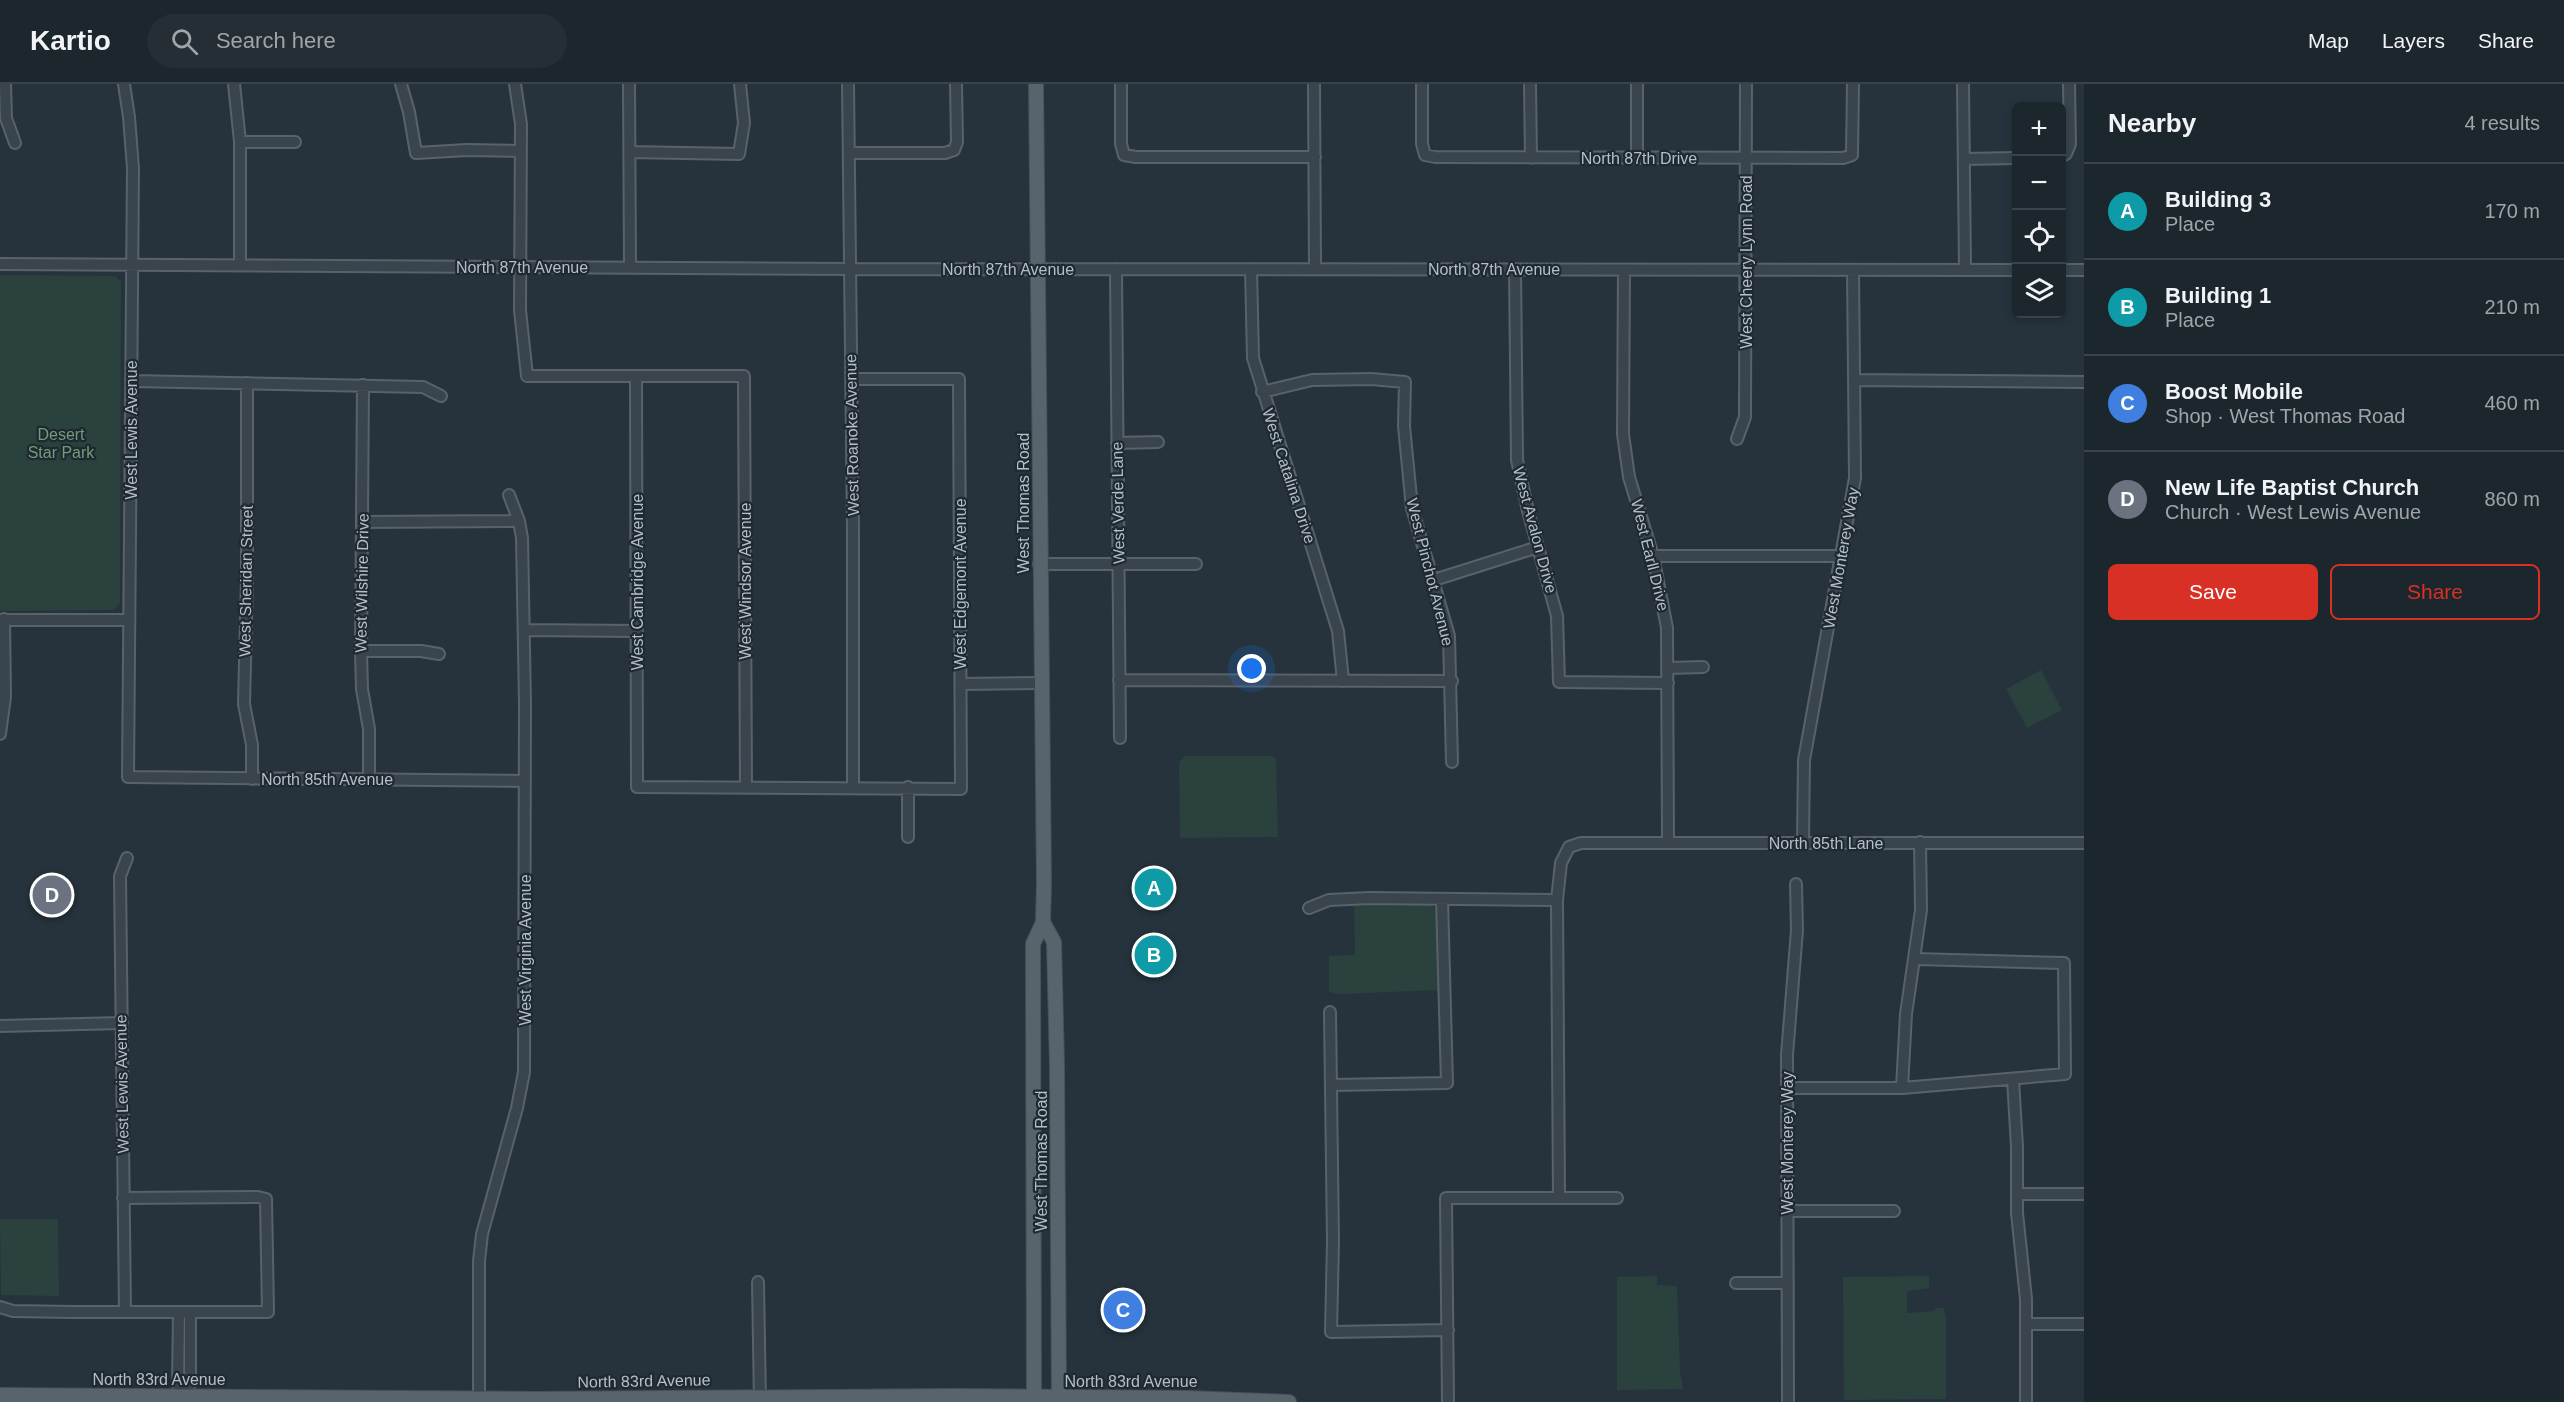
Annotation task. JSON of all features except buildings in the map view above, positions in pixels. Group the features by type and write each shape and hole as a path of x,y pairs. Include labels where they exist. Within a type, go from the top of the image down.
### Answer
{"main road":[{"name":"West Thomas Road","path":"1034,1399 1033,944 1043,922 1036,84"},
{"name":"West Thomas Road","path":"1043,922 1054,942 1059,1400"},
{"path":"1033,1149 1057,1149"},
{"name":"North 83rd Avenue","path":"0,1395 184,1399 479,1400 1186,1398 1289,1402"}],"street":[{"path":"6,84 6,118 15,143"},
{"name":"West Lewis Avenue","path":"123,84 133,168 128,777"},
{"path":"234,84 240,142 240,265"},
{"path":"401,84 409,112 416,153 467,150 521,151"},
{"path":"515,84 521,124 520,310 527,376 636,376"},
{"path":"629,84 630,267"},
{"path":"630,152 739,154 744,123 740,84"},
{"name":"West Roanoke Avenue","path":"848,84 853,787"},
{"path":"850,153 945,153 954,150 957,142 956,84"},
{"path":"1121,84 1121,144 1124,155 1136,157 1315,157"},
{"path":"1314,84 1315,269"},
{"name":"North 87th Drive","path":"1422,84 1422,144 1425,155 1637,159 1843,158 1852,155 1853,84"},
{"path":"1530,84 1531,158"},
{"path":"1637,84 1637,159"},
{"name":"West Cheery Lynn Road","path":"1737,439 1746,417 1746,84"},
{"path":"1963,84 1965,270"},
{"path":"2066,151 2070,144 2070,84"},
{"path":"240,142 295,142"},
{"path":"1964,159 2012,158"},
{"name":"North 87th Avenue","path":"0,264 849,269 2012,270"},
{"name":"West Verde Lane","path":"1116,269 1120,738"},
{"name":"West Catalina Drive","path":"1251,269 1252,351 1262,392 1338,631 1343,681"},
{"name":"West Avalon Drive","path":"1515,269 1517,460 1520,482 1557,616 1559,682 1668,682"},
{"name":"West Earll Drive","path":"1624,270 1623,434 1629,477 1653,556 1665,611 1668,668 1668,842"},
{"name":"West Monterey Way","path":"1803,843 1804,760 1855,478 1854,270"},
{"path":"2066,270 2084,270"},
{"name":"West Windsor Avenue","path":"636,376 744,376 746,787"},
{"name":"West Cambridge Avenue","path":"636,376 638,787 746,787"},
{"name":"West Edgemont Avenue","path":"851,379 960,379 961,789 908,787"},
{"name":"West Pinchot Avenue","path":"1262,392 1312,380 1371,379 1405,382 1404,426 1412,508 1449,636 1452,681 1452,762"},
{"path":"1855,380 2084,382"},
{"path":"132,381 423,387 441,396"},
{"name":"West Sheridan Street","path":"247,383 247,580 244,704 252,745 252,779"},
{"name":"West Wilshire Drive","path":"363,385 361,651 362,689 369,729 369,780"},
{"path":"1117,443 1158,442"},
{"name":"West Virginia Avenue","path":"479,1400 479,1261 482,1234 517,1108 524,1072 525,781 522,538 519,521 509,495"},
{"path":"363,522 519,521"},
{"path":"1434,580 1538,547"},
{"path":"1653,556 1842,556"},
{"path":"1039,564 1196,564"},
{"path":"0,734 5,697 2,620 129,620"},
{"path":"524,630 638,631"},
{"path":"361,651 421,651 439,654"},
{"path":"1668,668 1703,667"},
{"path":"1119,680 1452,681"},
{"path":"961,684 1041,683"},
{"name":"North 85th Avenue","path":"128,777 525,781"},
{"path":"746,787 908,787 908,837"},
{"path":"1902,1088 1906,1014 1916,959 1921,910 1920,842"},
{"name":"North 85th Lane","path":"1557,900 1561,863 1569,847 1581,843 2084,843"},
{"name":"West Lewis Avenue","path":"124,1312 120,876 127,858"},
{"name":"West Monterey Way","path":"1788,1402 1786,1088 1797,930 1796,884"},
{"path":"1309,908 1329,900 1370,898 1557,900 1559,1198"},
{"path":"1331,1085 1447,1083 1442,899"},
{"path":"1786,1088 1902,1088 2065,1074 2064,963 1916,959"},
{"path":"1330,1012 1333,1241 1331,1332 1448,1330"},
{"path":"0,1026 122,1023"},
{"path":"2013,1079 2017,1194 2026,1324 2026,1402"},
{"path":"2017,1194 2084,1194"},
{"path":"0,1308 14,1311 268,1312 266,1199 258,1197 123,1198"},
{"path":"1448,1402 1446,1198 1617,1198"},
{"path":"1787,1211 1894,1211"},
{"path":"758,1282 759,1399"},
{"path":"1736,1283 1788,1283"},
{"path":"184,1399 178,1385 179,1350 185,1312"},
{"path":"184,1399 190,1384 190,1350 185,1312"},
{"path":"2026,1324 2084,1324"},
{"path":"179,1350 190,1350"}],"green space":[{"name":"Desert Star Park","path":"0,275 115,276 121,282 120,603 114,610 0,611"},
{"path":"2041,670 2062,710 2027,728 2006,689"},
{"path":"1185,756 1272,756 1276,759 1278,837 1180,838 1179,762"},
{"path":"1354,905 1430,905 1435,908 1438,990 1341,994 1329,992 1329,956 1355,955"},
{"path":"0,1219 58,1219 59,1296 1,1295"},
{"path":"1657,1276 1657,1285 1677,1286 1680,1371 1683,1389 1617,1390 1617,1277"},
{"path":"1929,1276 1929,1288 1907,1291 1907,1313 1944,1308 1946,1399 1844,1400 1843,1277"}],"place":[{"name":"Building 3","path":"1154,888"},
{"name":"New Life Baptist Church","path":"52,895"},
{"name":"Building 1","path":"1154,955"},
{"name":"Boost Mobile","path":"1123,1310"}]}
